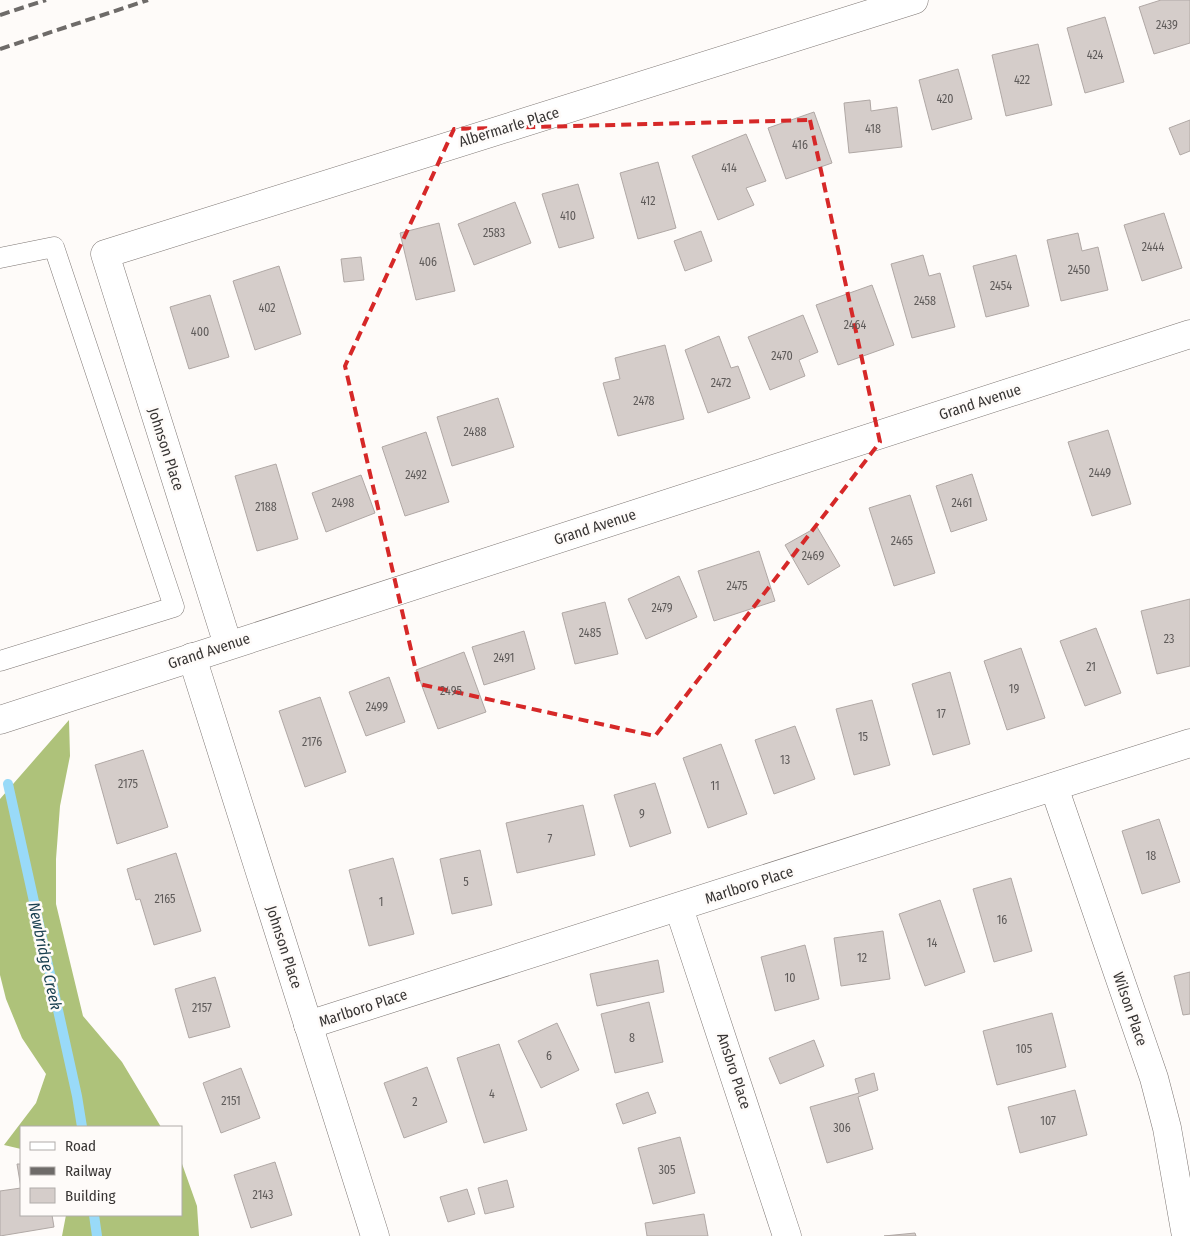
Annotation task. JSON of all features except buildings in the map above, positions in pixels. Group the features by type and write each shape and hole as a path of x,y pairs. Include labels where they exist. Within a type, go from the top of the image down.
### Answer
{"street":[{"name":"Albermarle Place","path":"105,254 914,0"},
{"name":"Johnson Place","path":"105,254 228,645"},
{"name":"Grand Avenue","path":"0,720 1190,334"},
{"name":"Johnson Place","path":"192,657 376,1236"},
{"name":"Marlboro Place","path":"308,1025 679,908 1190,743"},
{"name":"Wilson Place","path":"1054,787 1154,1078 1167,1128 1186,1236"},
{"name":"Ansbro Place","path":"679,908 787,1236"}],"lane":[{"path":"0,258 54,247 174,606 0,661"}],"highlighted area":[{"path":"810,120 880,442 655,736 419,684 345,366 454,129"}],"green space":[{"path":"69,720 70,756 60,806 56,859 56,904 83,1016 122,1062 160,1126 20,1126 20,1149 4,1145 36,1103 46,1074 22,1038 6,999 0,975 0,799"},
{"path":"182,1164 197,1206 199,1236 62,1236 66,1216 182,1216"}],"waterway":[{"name":"Newbridge Creek","path":"8,784 77,1096 82,1126"},
{"name":"Newbridge Creek","path":"94,1216 97,1236"}],"railway":[{"path":"0,15 46,0"},
{"path":"0,49 148,0"}]}
